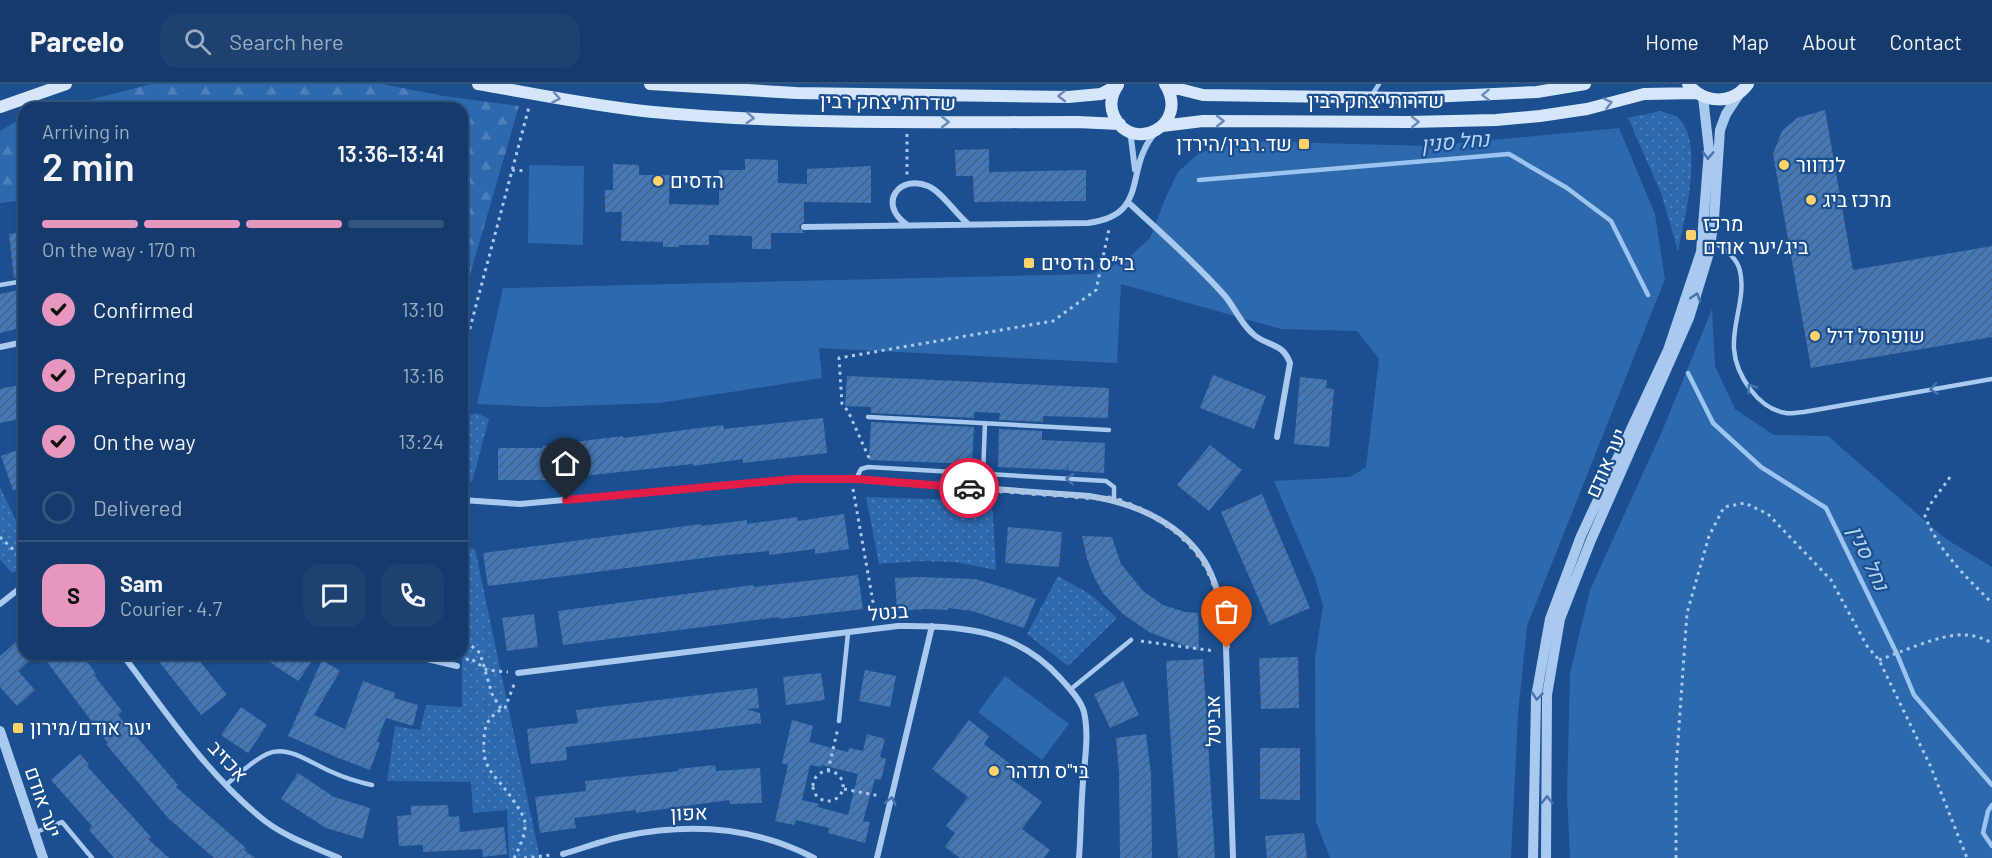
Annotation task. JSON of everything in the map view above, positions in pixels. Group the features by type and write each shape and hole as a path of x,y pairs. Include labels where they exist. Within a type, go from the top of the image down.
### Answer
{"main road":[{"path":"0,107 66,84"},
{"name":"שדרות יצחק רבין","path":"478,84 603,106 652,112 795,120 1077,122 1123,127 1136,134 1147,134 1160,128 1203,121 1496,120 1587,109 1644,94 1696,91 1716,100 1728,99 1744,88"},
{"name":"שדרות יצחק רבין","path":"650,84 796,93 1068,97 1101,94 1118,84"},
{"path":"1118,84 1111,100 1112,111 1123,127"},
{"name":"שדרות יצחק רבין","path":"1166,85 1203,95 1371,98 1494,95 1537,92 1585,84"},
{"path":"1160,128 1171,113 1172,102 1166,85"}],"street":[{"name":"יער אודם","path":"1546,858 1547,695 1560,619 1591,540 1677,348 1701,281 1714,219 1720,130 1726,114 1744,88"},
{"name":"יער אודם","path":"1533,858 1536,697 1550,619 1581,536 1668,350 1701,252 1709,150 1696,91"},
{"path":"1123,127 1131,138 1136,173"},
{"path":"804,227 1088,224 1104,221 1118,215 1129,203 1140,158 1149,140 1160,128"},
{"path":"907,225 898,219 892,210 891,202 897,191 907,183 918,182 930,186 941,195 968,224"},
{"path":"1129,203 1178,248 1226,298 1242,324 1255,336 1280,347 1287,354 1290,363 1277,437"},
{"path":"0,347 18,343"},
{"name":"אביטל","path":"468,500 520,504 795,479 854,479 1114,499 1133,506 1180,533 1202,557 1215,584 1225,617 1228,653 1233,858"},
{"path":"0,604 18,590"},
{"path":"877,858 932,626"},
{"name":"בנטל","path":"518,673 878,629 932,626 975,630 1001,638 1028,651 1054,670 1071,689 1084,711 1086,747 1080,858"},
{"name":"אכזיב","path":"127,660 204,762 266,822 300,841 339,858"},
{"path":"432,660 457,666"},
{"name":"יער אודם","path":"0,731 43,858"},
{"name":"יער אודם","path":"0,744 8,757"},
{"name":"אפון","path":"563,854 625,836 677,829 719,829 765,838 814,858"}],"lane":[{"path":"1371,98 1379,84"},
{"path":"1711,239 1732,255 1740,269 1742,288 1734,348 1738,367 1758,398 1771,408 1786,413 1804,412 1992,379"},
{"path":"0,285 18,282"},
{"path":"868,417 1109,430"},
{"path":"983,474 985,423"},
{"path":"854,479 861,469 868,467 1106,481 1114,487 1114,499"},
{"path":"839,721 848,633"},
{"path":"1071,689 1131,640"},
{"path":"226,784 269,752 282,750 347,779 372,785"},
{"path":"34,833 62,822 92,858"}],"path":[{"path":"468,335 532,94"},
{"path":"907,122 907,183"},
{"path":"512,170 527,171"},
{"path":"861,469 869,460 848,411 842,404 838,358 1053,321 1096,290 1112,218"},
{"path":"1950,477 1938,496 1929,502 1925,516 1932,535 1966,578 1992,603"},
{"path":"854,479 878,629"},
{"path":"1676,858 1676,769 1687,613 1709,536 1724,507 1745,503 1768,514 1832,580 1867,646 1879,660 1930,765 1967,858"},
{"path":"0,537 18,554"},
{"path":"1879,660 1955,635 1963,634 1992,643"},
{"path":"468,636 470,644 480,653 487,670 492,694 501,709"},
{"path":"1131,640 1228,653"},
{"path":"470,658 487,670 518,673 505,708 497,711 486,726 482,751 486,765 521,812 525,824 514,858"},
{"path":"828,771 839,721"},
{"path":"823,771 828,771 834,771 842,778 844,789 842,794 832,801 822,800 815,794 813,783 823,771"},
{"path":"844,789 891,799"},
{"path":"524,858 563,854"}],"green space":[{"path":"151,84 382,84 443,96 519,106 468,281 468,102 82,102"},
{"path":"1660,111 1678,118 1686,129 1690,144 1688,202 1678,251 1661,193 1628,118"},
{"path":"18,120 18,201 0,203 0,131"},
{"path":"1619,128 1655,214 1665,279 1527,626 1518,714 1511,858 1330,858 1316,822 1315,658 1323,606 1315,578 1274,481 1350,477 1366,467 1379,359 1357,331 1281,329 1121,284 1117,363 819,348 822,378 659,403 544,407 477,404 503,288 1091,274 1125,261 1150,238 1178,172 1199,153 1242,141 1430,146"},
{"path":"529,165 584,166 583,245 528,243"},
{"path":"1712,309 1715,366 1735,409 1774,435 1828,436 1946,539 1992,567 1992,858 1570,858 1567,795 1570,673 1590,590 1663,429"},
{"path":"477,413 489,419 472,482 468,481 468,415"},
{"path":"0,487 18,525 18,570 12,573 0,560"},
{"path":"866,497 992,501 996,570 955,562 919,561 879,564"},
{"path":"468,548 475,549 540,858 509,858 507,810 473,813 471,782 387,781 395,726 420,730 426,705 462,707 462,660 468,660"},
{"path":"1058,576 1091,595 1117,618 1068,666 1027,634"},
{"path":"1005,676 1069,724 1042,760 978,712"}],"building":[{"name":"מרכז ביג","path":"1825,110 1853,270 1992,246 1992,337 1811,368 1773,154 1782,131 1797,118"},
{"path":"989,149 989,172 1086,170 1086,201 974,202 973,176 956,176 955,150"},
{"path":"745,159 778,160 778,183 807,184 807,169 871,166 871,203 804,202 804,222 799,226 804,233 771,233 771,249 752,249 752,236 709,235 709,245 679,245 679,247 663,247 663,242 621,241 622,212 605,212 605,190 613,190 613,164 639,165 639,175 670,175 669,204 719,205 719,170 745,170"},
{"path":"18,233 18,278 14,278 9,234"},
{"path":"18,290 18,328 0,333 0,294"},
{"path":"1213,375 1266,396 1254,429 1200,408"},
{"path":"847,376 1109,388 1108,418 1043,416 1043,422 999,420 1000,413 974,412 974,418 871,413 871,407 845,406"},
{"path":"1300,377 1327,380 1326,388 1334,389 1329,447 1294,444"},
{"path":"18,385 18,419 0,423 0,389"},
{"path":"823,418 827,453 743,463 743,459 547,480 498,480 498,448 543,448 542,446 723,425 724,429"},
{"path":"871,422 974,427 972,464 869,460"},
{"path":"999,429 1042,431 1042,440 1105,443 1104,473 1069,471 1068,465 1067,470 998,467"},
{"path":"1210,445 1242,470 1209,511 1177,485"},
{"path":"18,450 18,489 13,490 1,456"},
{"path":"1262,494 1310,608 1270,625 1221,512"},
{"path":"844,514 849,549 815,554 815,549 769,555 769,551 719,556 488,586 483,553 701,524 701,526 747,520 747,524 797,517 798,521"},
{"path":"1008,527 1062,532 1059,567 1005,563"},
{"path":"1082,536 1112,537 1121,564 1143,591 1163,605 1185,612 1198,613 1199,651 1149,632 1123,614 1103,593 1094,577"},
{"path":"858,575 863,609 779,619 779,617 563,645 558,611 753,585 754,587"},
{"path":"895,578 975,579 1036,599 1024,628 972,611 948,608 948,610 897,611"},
{"path":"534,614 538,647 507,651 502,618"},
{"path":"18,640 18,660 30,660 18,671 35,690 17,706 0,687 0,656"},
{"path":"1298,657 1299,708 1261,709 1259,658"},
{"path":"1203,659 1215,858 1178,858 1166,661"},
{"path":"46,660 86,660 96,674 94,675 122,711 118,715 178,785 176,787 255,858 214,858 168,818 106,744 108,743"},
{"path":"158,660 199,660 227,695 201,715"},
{"path":"273,660 313,660 298,681 271,663"},
{"path":"322,660 340,671 314,715 345,729 363,681 395,693 394,698 418,705 413,726 386,718 377,741 380,743 370,770 288,736"},
{"path":"865,670 896,676 890,707 859,701"},
{"path":"821,673 825,700 786,705 783,677"},
{"path":"1123,681 1139,715 1110,728 1094,694"},
{"path":"757,688 759,708 746,709 760,713 761,723 566,747 567,760 531,764 527,729 578,723 576,710"},
{"path":"241,707 267,725 248,753 221,735"},
{"path":"792,720 813,726 809,742 848,752 849,748 863,751 867,734 885,739 880,757 886,759 881,780 875,779 863,821 870,822 865,843 828,833 829,828 796,820 794,825 775,821 788,765 782,763","holes":["810,765 821,767 822,765 858,774 848,815 802,800"]},
{"path":"969,720 989,736 984,744 1017,769 1010,778 1042,802 1022,829 1050,850 1044,858 960,858 945,847 955,833 946,826 968,797 932,769"},
{"path":"1146,734 1151,774 1152,858 1120,858 1119,771 1116,738"},
{"path":"1260,748 1300,748 1300,800 1260,799"},
{"path":"80,754 89,764 87,766 151,837 148,839 169,858 114,858 89,830 92,826 51,780"},
{"path":"715,765 716,771 760,768 762,803 730,804 729,800 636,813 636,810 574,818 576,828 540,833 535,797 586,791 585,781"},
{"path":"298,773 334,797 370,808 363,839 326,828 281,799"},
{"path":"448,805 449,817 459,816 460,832 504,827 507,854 483,857 482,849 423,852 423,845 399,846 397,816 411,815 411,806"},
{"path":"1304,833 1307,858 1267,858 1265,836"}],"waterway":[{"name":"נחל סנין","path":"1199,180 1509,154 1567,188 1611,221 1648,295"},
{"name":"נחל סנין","path":"1688,373 1713,423 1761,467 1826,508 1897,654 1914,695 1992,785"},
{"name":"נחל סנין","path":"1992,805 1988,811 1983,833 1992,846"}],"way so far":[{"path":"969,488 1114,499 1133,506 1180,533 1202,557 1215,584 1225,617 1227,648"}],"place":[{"name":"שד.רבין/הירדן","path":"1304,144"},
{"name":"לנדוור","path":"1784,165"},
{"name":"הדסים","path":"658,181"},
{"name":"מרכז ביג","path":"1811,200"},
{"name":"מרכז ביג/יער אודם","path":"1691,235"},
{"name":"בי״ס הדסים","path":"1029,263"},
{"name":"שופרסל דיל","path":"1815,336"},
{"name":"יער אודם/מירון","path":"18,728"},
{"name":"בי\"ס תדהר","path":"994,771"}],"route":[{"path":"566,500 795,479 856,479 969,488"}]}
